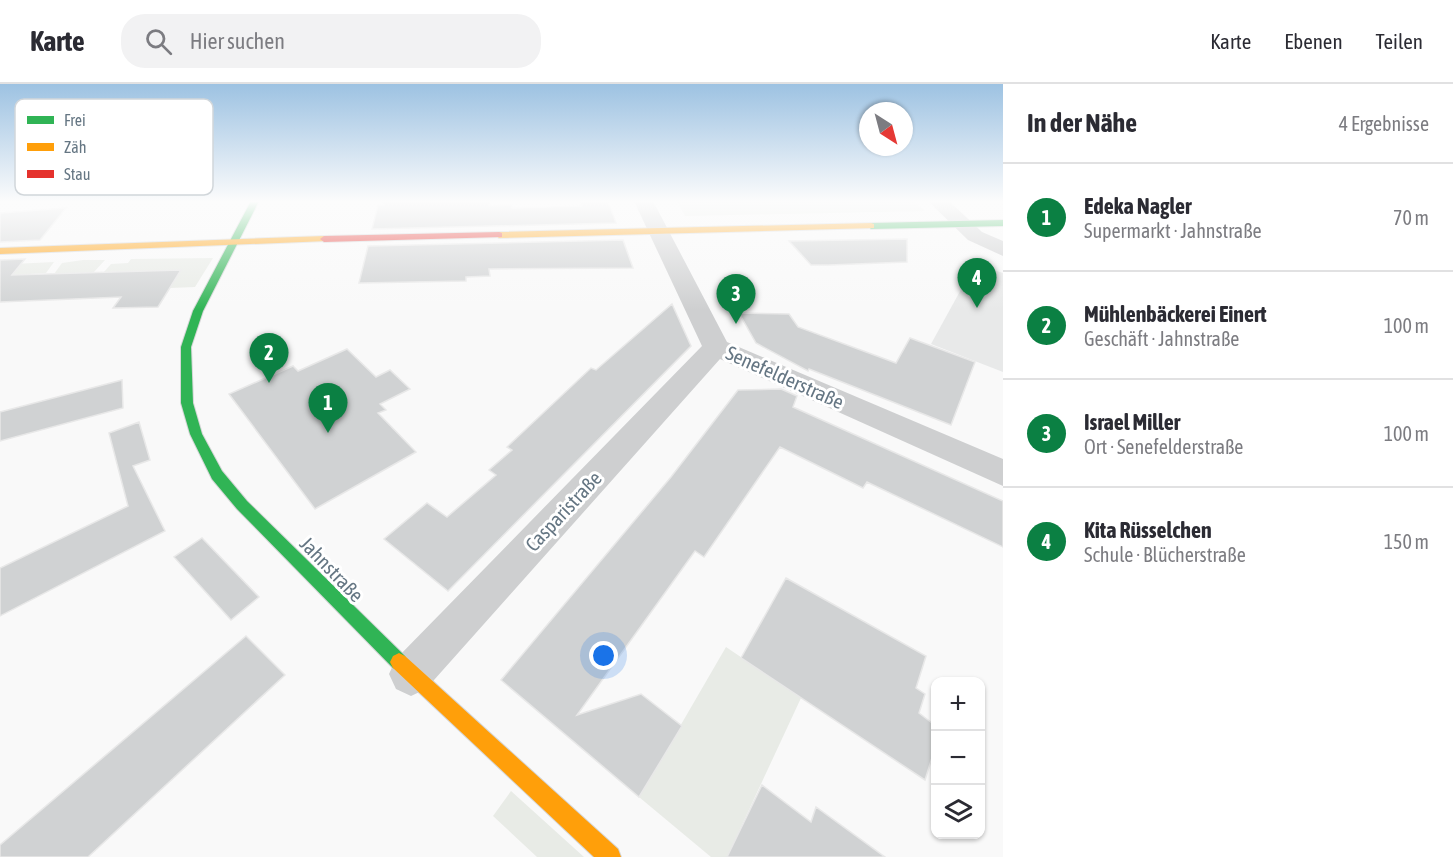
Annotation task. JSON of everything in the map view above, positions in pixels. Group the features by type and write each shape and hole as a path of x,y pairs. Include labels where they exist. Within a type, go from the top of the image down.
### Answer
{"street":[{"name":"Jahnstraße","path":"239,237 198,311 186,347 187,403 196,434 217,475 242,505 411,674 610,857"},
{"path":"0,251 402,237"},
{"name":"Senefelderstraße","path":"660,237 716,347 1003,473"},
{"path":"977,237 1003,249"},
{"name":"Casparistraße","path":"411,674 716,347"}],"shaded area":[{"path":"213,258 195,287 170,288 181,270 104,272 111,264 128,263 131,259"},
{"path":"105,260 94,272 54,274 62,263"},
{"path":"54,262 46,273 12,275 13,264"},
{"path":"975,264 1003,273 1003,372 931,344"},
{"path":"726,647 801,698 727,857 711,857 639,797"},
{"path":"511,791 584,857 537,857 493,816"}],"building":[{"path":"0,237 42,237 40,240 0,242"},
{"path":"907,239 907,262 829,265 811,265 789,241"},
{"path":"623,240 633,268 489,269 490,276 466,277 466,281 359,283 368,246"},
{"path":"25,259 12,275 181,270 158,307 113,308 121,297 0,302 0,260"},
{"path":"672,304 691,346 448,591 384,539 427,503 447,517 496,475 489,470 512,450 507,447 591,368 596,370"},
{"path":"739,313 789,314 798,327 896,363 910,338 975,362 951,425 809,369 808,371 756,343"},
{"path":"347,349 376,377 390,370 410,389 380,404 386,410 378,413 416,452 315,509 229,394 293,366 298,371"},
{"path":"122,380 123,408 0,441 0,412"},
{"path":"781,389 797,396 793,407 1003,501 1003,547 867,482 863,488 780,447 704,557 695,551 577,715 641,694 682,726 639,797 501,680 671,477 738,390"},
{"path":"139,422 150,460 133,466 165,531 0,616 0,568 128,506 109,433"},
{"path":"202,538 259,597 231,620 174,557"},
{"path":"786,578 926,656 916,688 925,694 919,713 931,722 931,761 925,780 741,658"},
{"path":"246,636 285,675 88,857 0,857 0,845"},
{"path":"762,785 811,822 816,807 885,857 727,857"}],"traffic: fast":[{"path":"236,237 198,311 186,347 187,403 196,434 217,475 242,505 399,662"}],"traffic: slow":[{"path":"0,251 324,239"},
{"path":"399,662 610,857"}],"traffic: jam":[{"path":"324,239 408,237"}],"place":[{"name":"Kita Rüsselchen","path":"977,308"},
{"name":"Israel Miller","path":"736,324"},
{"name":"Mühlenbäckerei Einert","path":"269,383"},
{"name":"Edeka Nagler","path":"328,433"}]}
